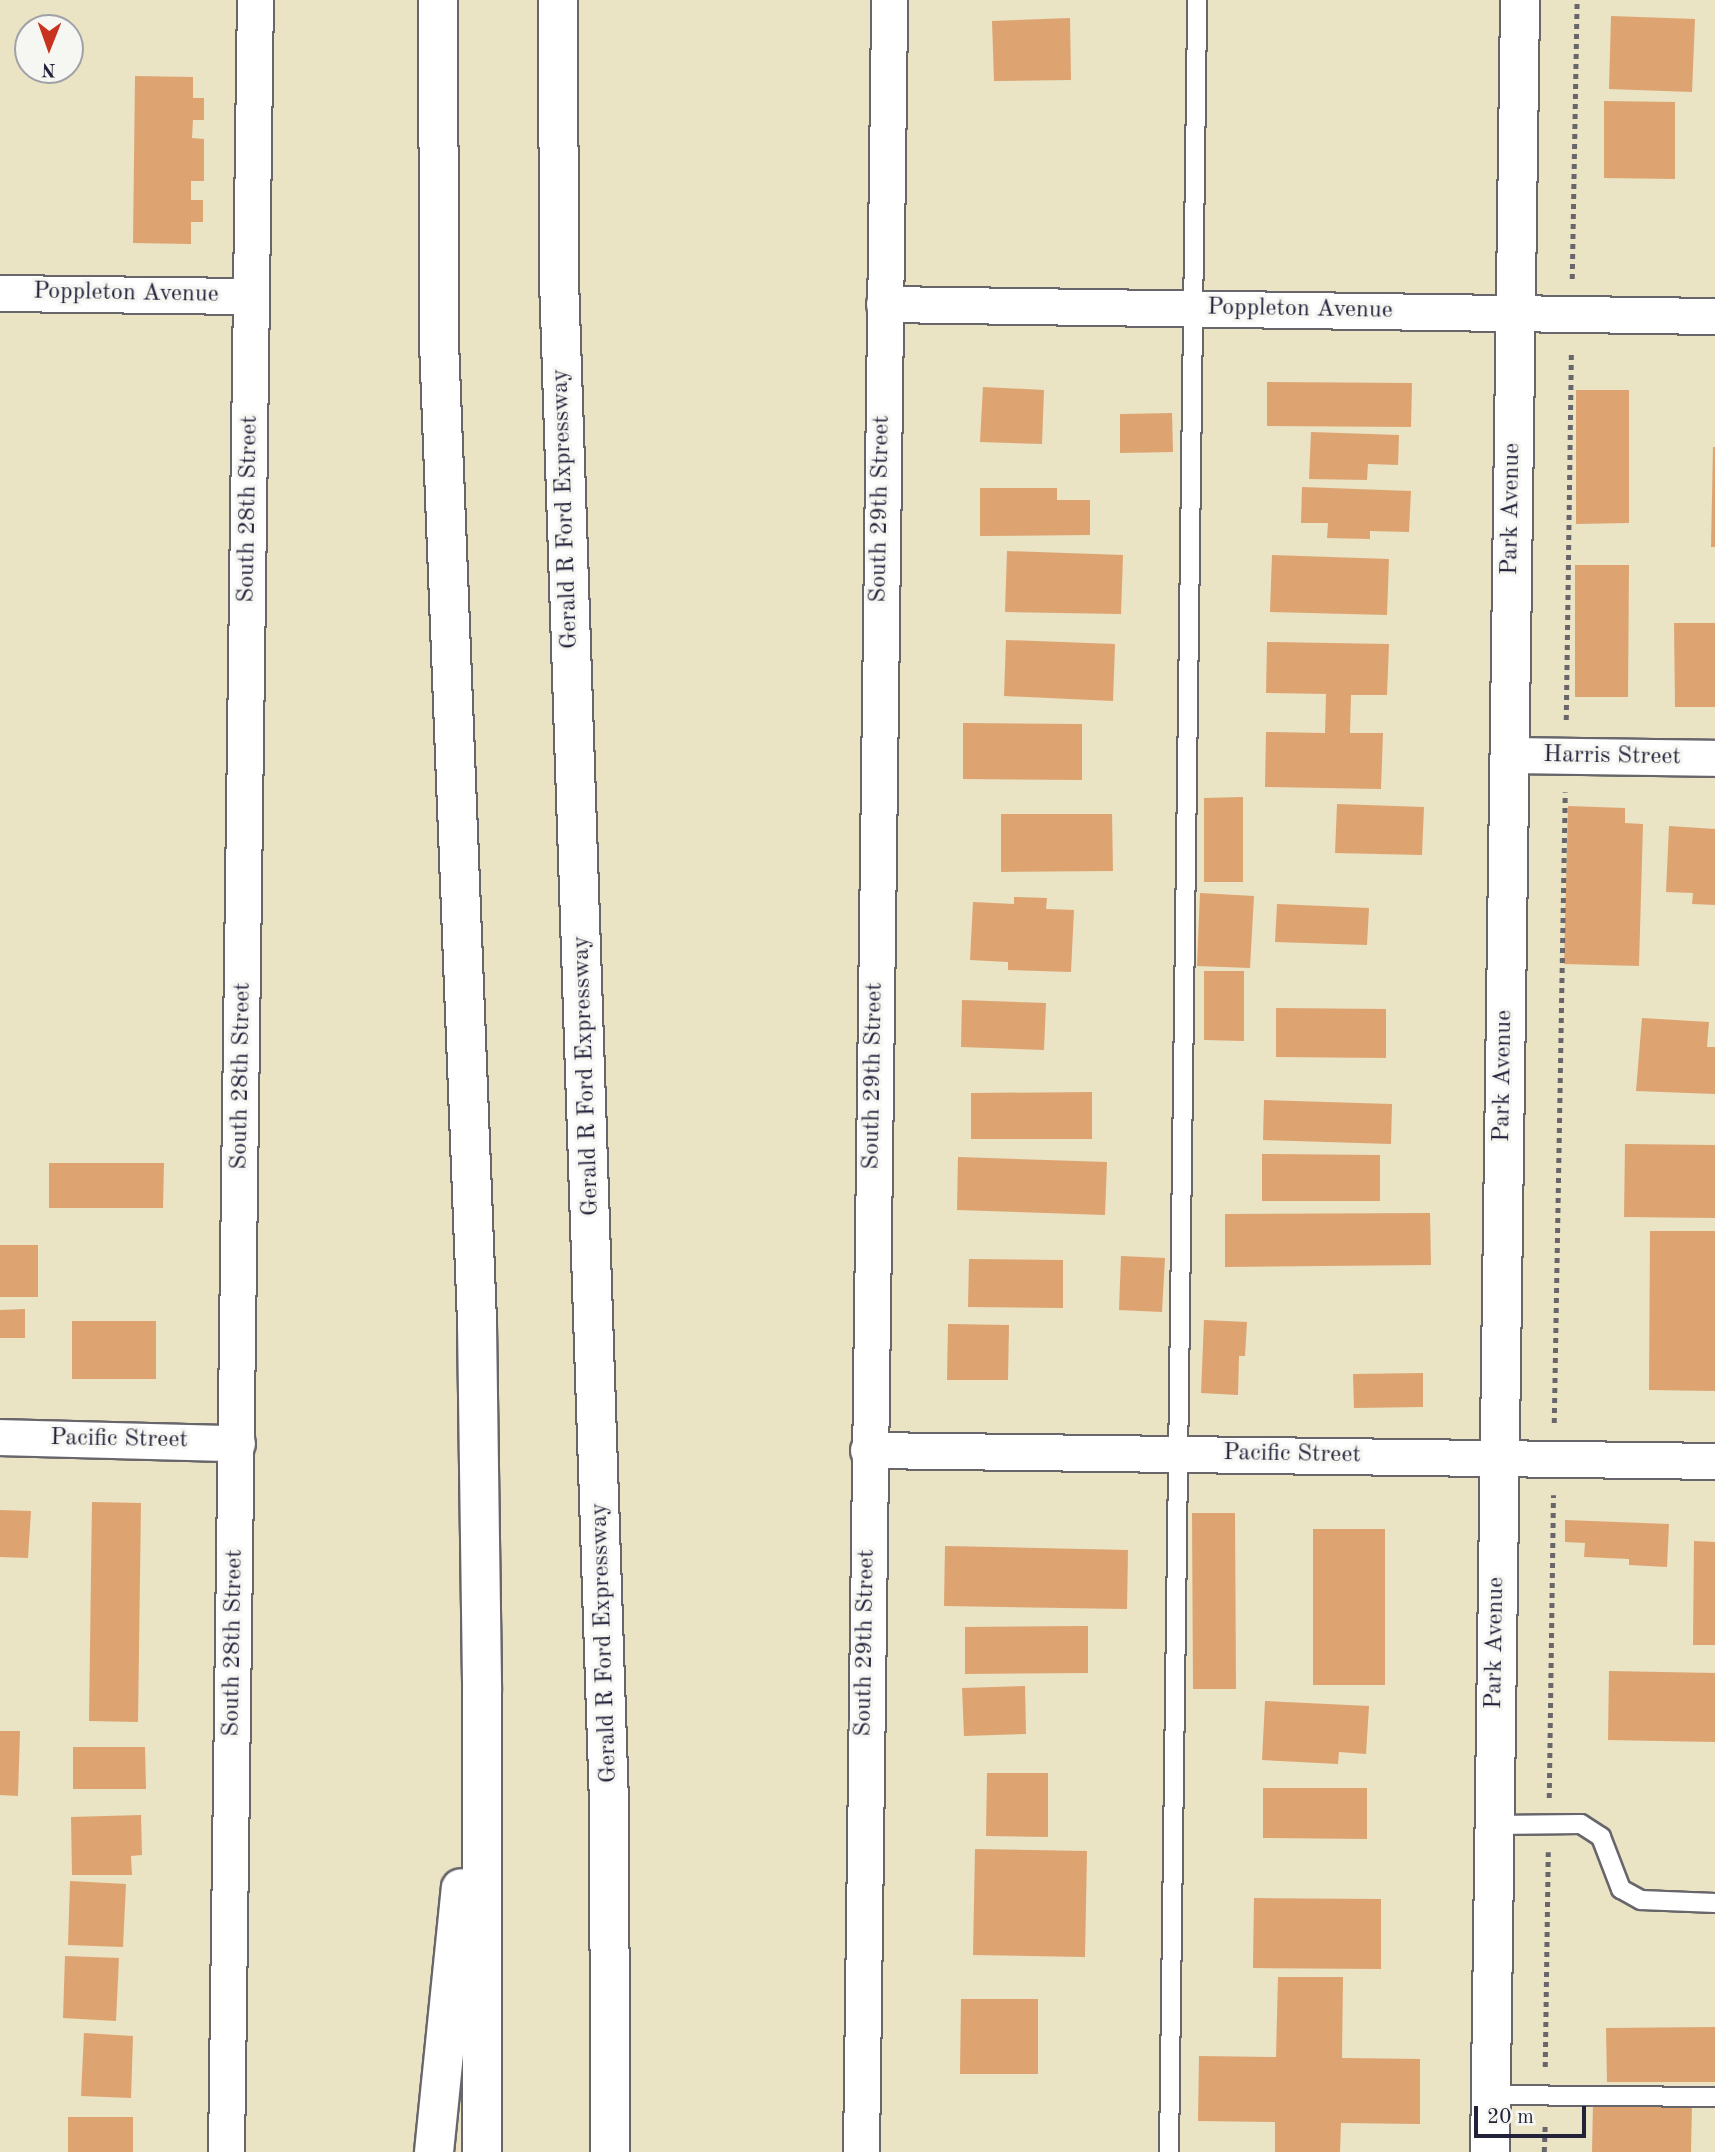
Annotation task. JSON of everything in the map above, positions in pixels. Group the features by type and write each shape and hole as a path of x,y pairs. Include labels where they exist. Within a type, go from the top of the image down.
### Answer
{"main road":[{"path":"438,0 439,342 477,1324 482,1691 482,2152"},
{"name":"Gerald R Ford Expressway","path":"558,0 560,293 609,1802 610,2152"},
{"name":"Park Avenue","path":"1490,2152 1520,0"},
{"path":"434,2152 482,1691"}],"street":[{"name":"South 28th Street","path":"226,2152 255,0"},
{"name":"South 29th Street","path":"860,2152 888,0"},
{"name":"Poppleton Avenue","path":"0,293 251,296"},
{"name":"Poppleton Avenue","path":"884,304 1715,316"},
{"name":"Harris Street","path":"1509,755 1715,758"},
{"name":"Pacific Street","path":"0,1437 237,1443"},
{"name":"Pacific Street","path":"869,1450 1715,1461"}],"lane":[{"path":"1169,2152 1197,0"},
{"path":"1494,1825 1581,1825 1601,1837 1621,1889 1641,1900 1715,1903"},
{"path":"1490,2095 1545,2093 1715,2098"}],"path":[{"path":"1544,2152 1577,0"}],"building":[{"path":"1611,16 1695,19 1692,92 1609,89"},
{"path":"1070,18 1071,80 994,81 992,21"},
{"path":"135,76 193,77 193,98 204,98 204,120 193,120 192,138 204,139 204,181 191,181 191,200 203,200 203,222 191,222 191,244 133,243"},
{"path":"1604,101 1675,102 1675,179 1604,178"},
{"path":"1267,382 1412,383 1411,427 1267,426"},
{"path":"983,387 1044,390 1042,444 980,442"},
{"path":"1576,390 1629,390 1629,523 1576,524"},
{"path":"1172,413 1173,452 1120,453 1120,414"},
{"path":"1311,432 1399,435 1398,465 1368,464 1367,480 1309,479"},
{"path":"1713,447 1715,547 1711,547"},
{"path":"1302,487 1411,491 1409,532 1370,531 1370,539 1327,538 1328,523 1301,523"},
{"path":"980,488 1057,488 1057,500 1090,500 1090,535 980,536"},
{"path":"1007,551 1123,555 1121,614 1005,612"},
{"path":"1272,555 1389,559 1387,615 1270,612"},
{"path":"1575,565 1629,565 1628,697 1575,697"},
{"path":"1674,623 1715,623 1715,707 1675,707"},
{"path":"1006,640 1115,644 1113,701 1004,696"},
{"path":"1267,642 1389,644 1387,695 1351,695 1350,733 1383,733 1381,789 1265,787 1266,732 1325,733 1326,694 1266,693"},
{"path":"963,723 1082,724 1082,780 963,779"},
{"path":"1243,797 1243,882 1204,882 1204,798"},
{"path":"1337,804 1424,807 1422,855 1335,853"},
{"path":"1568,806 1625,808 1625,823 1643,824 1639,966 1564,964"},
{"path":"1001,814 1112,814 1113,871 1001,872"},
{"path":"1669,826 1715,829 1715,905 1692,904 1693,893 1666,892"},
{"path":"1200,893 1254,896 1250,968 1197,966"},
{"path":"1014,897 1047,898 1046,909 1074,910 1071,972 1008,970 1008,962 970,960 973,902 1014,904"},
{"path":"1277,904 1369,908 1367,945 1275,942"},
{"path":"1204,971 1244,971 1244,1041 1204,1040"},
{"path":"962,1000 1046,1003 1044,1050 961,1047"},
{"path":"1276,1008 1386,1009 1386,1058 1276,1057"},
{"path":"1642,1018 1709,1022 1707,1047 1715,1047 1715,1094 1636,1091"},
{"path":"1092,1092 1092,1139 971,1139 971,1093"},
{"path":"1264,1100 1392,1104 1391,1144 1263,1140"},
{"path":"1625,1144 1715,1145 1715,1218 1624,1217"},
{"path":"1262,1154 1380,1155 1380,1201 1262,1201"},
{"path":"958,1157 1107,1162 1105,1215 957,1210"},
{"path":"49,1163 164,1163 163,1208 49,1208"},
{"path":"1430,1213 1431,1265 1225,1267 1225,1214"},
{"path":"1650,1231 1715,1231 1715,1391 1649,1390"},
{"path":"0,1245 38,1245 38,1297 0,1297"},
{"path":"1121,1256 1165,1258 1162,1312 1119,1310"},
{"path":"969,1259 1063,1260 1063,1308 968,1307"},
{"path":"25,1309 25,1338 0,1338 0,1310"},
{"path":"1204,1320 1247,1322 1245,1356 1239,1356 1238,1395 1201,1393"},
{"path":"72,1321 156,1321 156,1379 72,1379"},
{"path":"948,1324 1009,1325 1008,1380 947,1380"},
{"path":"1423,1373 1423,1407 1354,1408 1353,1374"},
{"path":"92,1502 141,1503 138,1722 89,1721"},
{"path":"0,1510 31,1511 28,1558 0,1557"},
{"path":"1192,1513 1235,1513 1236,1689 1193,1689"},
{"path":"1565,1520 1669,1524 1667,1567 1629,1565 1629,1559 1584,1557 1585,1543 1565,1542"},
{"path":"1313,1529 1385,1529 1385,1685 1313,1685"},
{"path":"1694,1541 1715,1542 1715,1645 1693,1645"},
{"path":"945,1546 1128,1550 1127,1609 944,1606"},
{"path":"1088,1626 1088,1673 965,1674 965,1627"},
{"path":"1609,1671 1715,1673 1715,1742 1608,1740"},
{"path":"1025,1686 1026,1734 964,1736 962,1688"},
{"path":"1265,1701 1369,1706 1366,1754 1339,1752 1338,1764 1262,1760"},
{"path":"0,1731 20,1731 18,1796 0,1795"},
{"path":"73,1747 145,1747 146,1789 73,1789"},
{"path":"987,1773 1048,1773 1048,1837 986,1836"},
{"path":"1263,1788 1367,1788 1367,1839 1263,1838"},
{"path":"141,1815 142,1855 131,1856 132,1875 72,1875 71,1817"},
{"path":"975,1849 1087,1851 1085,1957 973,1955"},
{"path":"70,1881 126,1884 123,1947 68,1945"},
{"path":"1254,1898 1381,1899 1381,1969 1253,1968"},
{"path":"65,1956 119,1958 116,2021 63,2018"},
{"path":"1278,1977 1343,1977 1342,2058 1420,2059 1420,2124 1341,2123 1340,2152 1275,2152 1275,2122 1198,2121 1199,2056 1276,2057"},
{"path":"961,1999 1038,1999 1038,2074 960,2074"},
{"path":"1715,2027 1715,2082 1607,2082 1606,2028"},
{"path":"84,2033 133,2036 131,2098 81,2096"},
{"path":"1593,2104 1692,2105 1691,2152 1592,2152"},
{"path":"68,2117 133,2117 133,2152 68,2152"}]}
